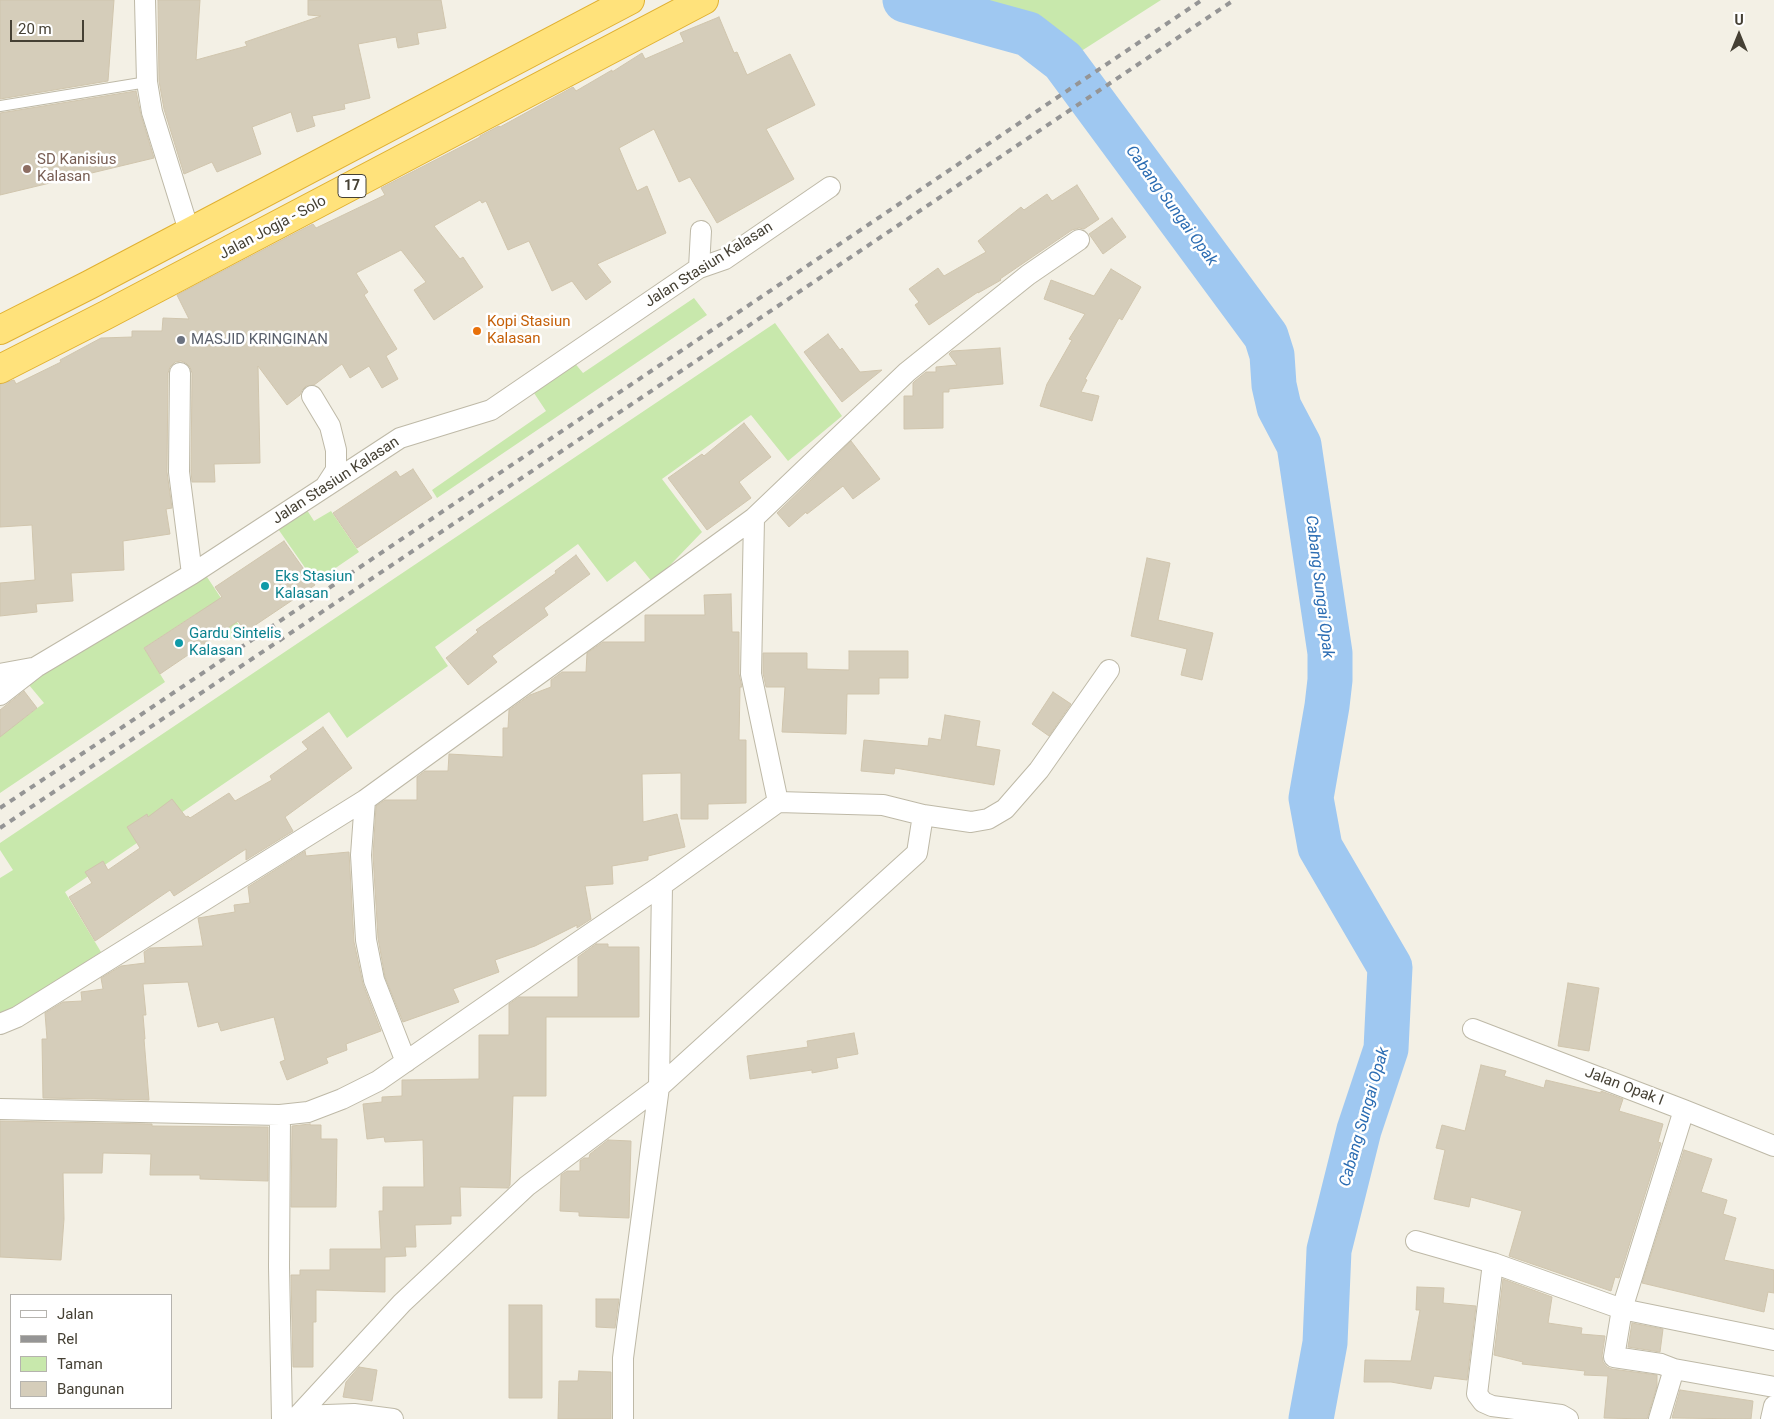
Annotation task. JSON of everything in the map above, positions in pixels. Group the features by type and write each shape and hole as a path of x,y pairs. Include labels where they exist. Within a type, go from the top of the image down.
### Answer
{"highway":[{"name":"17","path":"0,330 630,0"},
{"name":"Jalan Jogja - Solo","path":"0,369 124,306 704,0"}],"street":[{"path":"145,0 147,82 152,112 189,231"},
{"name":"Jalan Stasiun Kalasan","path":"0,695 36,667 192,574 400,438 490,410 699,268 726,259 830,187"},
{"path":"699,268 701,231"},
{"path":"0,1024 17,1017 365,800 754,518 907,372 1028,275 1079,240"},
{"path":"180,372 179,472 192,574"},
{"path":"312,396 330,426 336,450 336,470 325,487"},
{"path":"754,518 751,674 778,802"},
{"path":"0,674 36,667"},
{"path":"0,1109 280,1115 308,1112 342,1099 378,1081 406,1062 662,885 778,802 883,805 923,815 971,822 988,819 1005,809 1039,770 1109,670"},
{"path":"365,800 361,855 366,940 374,980 406,1062"},
{"path":"290,1414 402,1303 527,1186 660,1087 917,853 923,815"},
{"path":"623,1419 623,1358 660,1087 662,885"},
{"name":"Jalan Opak I","path":"1473,1029 1774,1146"},
{"path":"1684,1110 1622,1309 1614,1358 1661,1364 1674,1369 1774,1387"},
{"path":"280,1115 279,1267 290,1414"},
{"path":"1416,1241 1493,1262 1622,1309 1774,1340"},
{"path":"1493,1262 1477,1394 1483,1402 1492,1406 1562,1415 1568,1419"},
{"path":"1659,1419 1674,1369"},
{"path":"1771,1419 1774,1406"},
{"path":"290,1414 354,1414 393,1419"}],"lane":[{"path":"0,106 147,82"}],"green space":[{"path":"934,0 1161,0 1061,64 1052,66 1041,62 1014,38 997,32"},
{"path":"694,298 707,315 437,498 432,490 546,411 532,390 573,361 583,373"},
{"path":"775,323 842,416 788,461 751,415 662,479 702,532 653,583 635,561 607,582 578,544 435,647 448,666 347,738 329,712 65,892 101,952 0,1018 0,878 13,870 0,850 0,843"},
{"path":"305,507 314,521 331,511 359,552 315,582 276,526"},
{"path":"205,574 243,631 227,641 221,633 213,638 196,614 144,648 165,682 0,793 0,736 44,703 29,685 41,673"}],"building":[{"path":"0,0 114,0 108,81 0,99"},
{"path":"158,0 200,0 196,60 247,46 245,42 321,16 308,15 308,0 441,0 446,28 417,33 419,44 398,48 396,37 358,44 370,98 344,104 345,109 312,116 315,126 297,132 291,112 252,127 261,154 217,172 212,162 184,174 164,109 159,81"},
{"path":"719,17 734,53 737,52 747,75 790,54 815,105 766,129 794,179 717,223 690,177 679,182 654,129 619,148 637,191 647,186 666,233 597,264 611,282 586,300 572,281 552,291 529,241 508,250 486,201 482,203 480,200 434,226 460,259 463,257 483,287 434,320 414,290 426,282 401,250 356,273 368,292 364,295 397,349 386,356 398,379 382,388 369,366 350,378 342,364 314,385 306,386 300,395 287,405 258,366 260,463 214,464 215,482 192,482 192,373 186,363 181,361 175,362 170,367 168,373 167,472 172,508 166,509 170,534 123,541 124,570 71,573 73,601 36,604 37,612 0,616 0,583 35,580 32,525 0,527 0,384 14,380 16,384 61,362 60,360 101,338 132,337 132,331 162,331 163,318 189,319 177,295 313,224 316,228 385,195 381,188 573,87 576,91 642,53 645,59 684,42 680,33"},
{"path":"136,91 154,158 0,195 0,113"},
{"path":"1077,185 1099,219 1084,229 1072,230 1001,280 978,292 929,325 915,305 919,302 909,289 938,268 944,276 986,252 978,241 1021,207 1024,210 1047,194 1052,201"},
{"path":"1112,218 1126,237 1103,254 1089,234"},
{"path":"1111,269 1141,287 1122,320 1119,318 1085,379 1087,380 1081,392 1099,396 1092,421 1040,406 1047,384 1072,340 1069,339 1085,314 1044,299 1051,280 1094,296"},
{"path":"828,334 840,350 842,348 860,372 882,370 842,402 804,352"},
{"path":"1000,348 1003,384 949,389 949,392 943,392 943,428 904,429 904,396 913,396 913,383 915,381 926,372 936,372 936,367 957,365 949,354 952,351"},
{"path":"744,423 771,457 739,482 751,498 707,530 668,478 702,454 704,456"},
{"path":"851,441 880,479 853,499 843,486 807,514 806,512 789,527 777,513"},
{"path":"413,469 432,498 357,548 333,513 396,471 400,477"},
{"name":"Eks Stasiun Kalasan","path":"284,541 315,585 245,632 238,621 160,674 144,648 222,597 215,587"},
{"path":"576,555 590,574 544,608 548,615 492,656 497,662 468,685 446,658 478,632 476,630 556,573 555,571"},
{"path":"1147,558 1170,563 1158,620 1213,633 1202,680 1181,675 1187,649 1131,636"},
{"path":"731,594 732,632 739,632 739,674 742,687 740,687 739,740 746,740 746,803 708,804 708,819 681,819 681,773 642,774 643,822 677,814 685,847 648,856 648,860 612,866 613,884 585,886 591,919 577,928 577,925 535,946 495,960 499,972 453,989 459,1002 403,1022 385,977 378,938 373,855 376,806 385,800 417,800 417,777 425,771 448,771 449,754 503,757 503,728 508,728 509,710 530,695 551,687 551,680 562,672 586,672 587,653 603,642 645,642 645,615 705,615 704,595"},
{"path":"849,651 908,651 908,678 879,678 879,694 847,694 846,734 782,732 785,687 766,687 763,673 763,653 807,653 807,669 849,670"},
{"path":"24,691 37,708 0,737 0,710"},
{"path":"1053,692 1071,704 1049,736 1032,724"},
{"path":"945,715 980,721 976,746 1000,750 994,785 895,768 894,774 861,771 864,740 928,746 929,738 941,740"},
{"path":"323,727 352,768 285,817 293,831 246,860 246,849 174,896 170,890 95,941 69,897 92,883 85,872 103,861 108,870 140,848 127,827 147,814 148,817 172,799 186,817 190,818 229,793 235,801 272,780 270,776 308,749 302,742"},
{"path":"305,851 306,856 349,852 354,942 363,984 381,1031 346,1044 347,1050 326,1058 328,1063 287,1080 280,1062 285,1060 274,1017 221,1031 218,1022 198,1027 188,982 143,984 146,1015 143,1015 144,1039 149,1100 43,1098 42,1039 47,1039 45,1013 63,1002 82,1001 81,992 103,989 101,978 121,966 145,963 144,952 150,948 203,946 198,918 235,912 234,905 250,903 248,887"},
{"path":"596,944 608,944 608,947 639,947 639,1017 546,1017 546,1096 513,1096 510,1185 508,1188 460,1187 461,1216 451,1216 451,1224 415,1225 416,1247 405,1247 406,1256 385,1257 385,1292 316,1290 316,1322 313,1322 313,1367 293,1367 291,1275 300,1275 300,1270 330,1270 330,1249 381,1249 379,1211 383,1211 383,1187 424,1187 423,1140 385,1142 384,1137 367,1139 363,1104 382,1102 382,1097 402,1096 402,1080 479,1079 479,1035 509,1035 509,1004 519,997 578,997 578,957"},
{"path":"1568,983 1599,988 1589,1051 1558,1046"},
{"path":"854,1033 858,1054 836,1058 838,1068 812,1073 812,1070 750,1079 747,1056 808,1047 807,1041"},
{"path":"1481,1065 1506,1071 1504,1076 1544,1088 1546,1080 1601,1093 1601,1091 1623,1099 1619,1111 1663,1124 1658,1142 1661,1143 1619,1278 1615,1277 1611,1291 1509,1256 1522,1211 1471,1197 1469,1207 1434,1199 1445,1150 1436,1148 1442,1125 1465,1131"},
{"path":"0,1121 152,1124 152,1126 268,1127 268,1181 200,1179 200,1175 150,1175 151,1154 103,1153 102,1173 63,1173 64,1219 61,1260 0,1257"},
{"path":"321,1125 321,1139 337,1139 336,1207 291,1207 292,1126"},
{"path":"608,1140 631,1141 629,1218 579,1216 579,1212 560,1211 561,1175 567,1171 580,1171 580,1161 584,1158 589,1158 590,1154"},
{"path":"1684,1150 1712,1159 1701,1192 1727,1200 1723,1214 1736,1218 1724,1260 1774,1270 1774,1293 1768,1292 1764,1312 1642,1283"},
{"path":"1503,1279 1552,1297 1548,1323 1582,1328 1581,1334 1605,1336 1602,1356 1603,1362 1607,1367 1657,1375 1657,1386 1647,1419 1604,1418 1608,1376 1584,1375 1585,1371 1522,1364 1523,1362 1494,1355"},
{"path":"1417,1287 1444,1288 1443,1303 1476,1306 1467,1380 1434,1376 1431,1389 1391,1382 1364,1382 1365,1360 1411,1361 1420,1310 1416,1310"},
{"path":"596,1299 619,1299 615,1328 596,1327"},
{"path":"509,1305 542,1305 542,1398 509,1398"},
{"path":"1632,1323 1663,1329 1660,1352 1628,1347"},
{"path":"359,1367 377,1370 372,1401 343,1397 346,1382"},
{"path":"579,1371 611,1372 611,1419 558,1419 559,1381 578,1381"},
{"path":"1680,1390 1753,1401 1751,1419 1672,1418"}],"waterway":[{"name":"Cabang Sungai Opak","path":"905,0 1028,34 1063,61 1266,336 1272,355 1274,385 1279,407 1299,445 1330,653 1330,680 1327,706 1311,798 1320,847 1390,967 1386,1049 1359,1130 1329,1250 1325,1343 1311,1419"}],"railway":[{"path":"0,808 1202,0"},
{"path":"0,828 1234,0"}],"place":[{"name":"SD Kanisius Kalasan","path":"27,169"},
{"name":"Kopi Stasiun Kalasan","path":"477,331"},
{"name":"MASJID KRINGINAN","path":"181,340"},
{"name":"Eks Stasiun Kalasan","path":"265,586"},
{"name":"Gardu Sintelis Kalasan","path":"179,643"}]}
